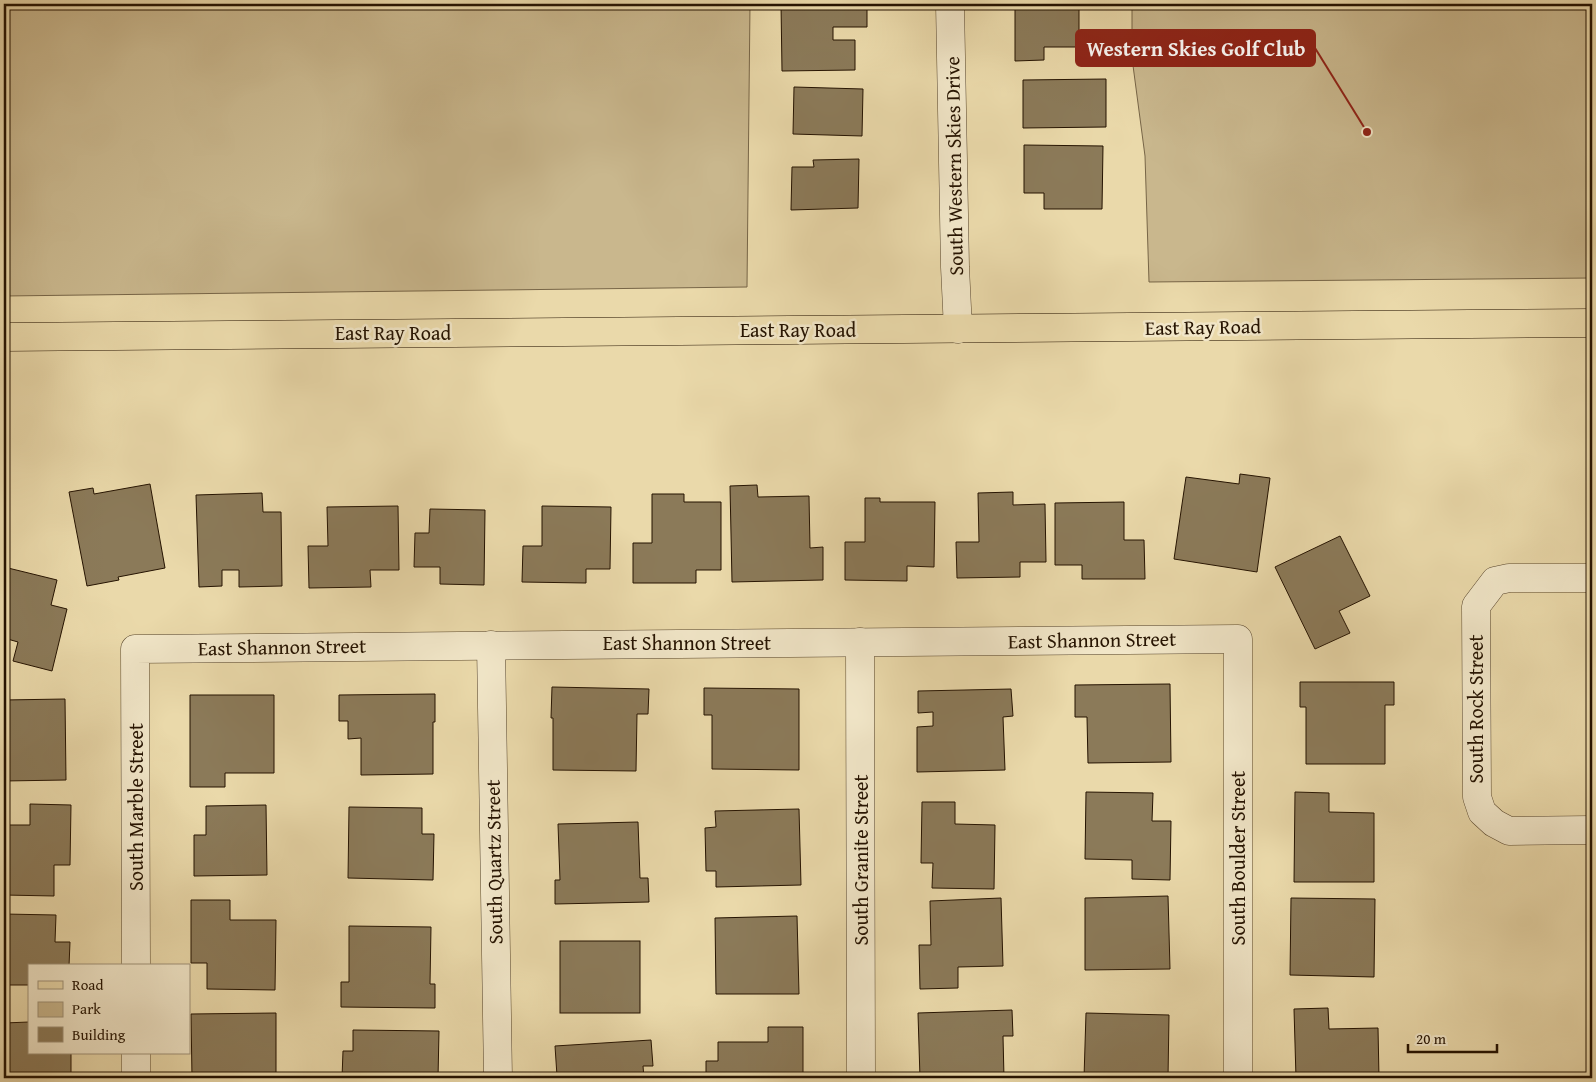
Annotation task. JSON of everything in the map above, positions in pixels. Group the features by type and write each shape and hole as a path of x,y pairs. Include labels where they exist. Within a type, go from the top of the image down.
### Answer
{"main road":[{"name":"East Ray Road","path":"4,336 1592,323"}],"street":[{"name":"South Western Skies Drive","path":"950,4 958,329"},
{"name":"South Rock Street","path":"1592,578 1509,578 1495,581 1476,606 1477,797 1482,812 1494,823 1509,830 1592,830"},
{"name":"East Shannon Street","path":"135,649 1238,639"},
{"name":"South Boulder Street","path":"1238,639 1238,1078"},
{"name":"South Granite Street","path":"860,642 861,1078"},
{"name":"South Quartz Street","path":"491,645 498,1078"},
{"name":"South Marble Street","path":"135,649 136,964"},
{"path":"136,1054 136,1078"}],"green space":[{"path":"4,4 750,4 747,287 4,296"},
{"path":"1132,4 1592,4 1592,278 1149,282 1145,156 1132,58"}],"building":[{"path":"781,4 867,4 867,27 833,27 833,40 855,40 855,70 782,71"},
{"path":"1079,4 1079,47 1044,47 1044,60 1015,61 1015,5"},
{"path":"1106,79 1106,127 1023,128 1023,80"},
{"path":"794,87 863,89 862,136 793,134"},
{"path":"1024,145 1103,146 1102,209 1044,209 1044,193 1024,193"},
{"path":"859,159 858,208 791,210 792,167 814,167 813,160"},
{"path":"1240,474 1270,478 1257,572 1174,559 1186,477 1239,484"},
{"path":"150,484 165,568 118,577 119,580 87,586 69,492 93,488 94,494"},
{"path":"757,485 758,497 809,496 810,548 823,547 823,580 732,582 730,486"},
{"path":"1013,492 1013,505 1045,504 1046,562 1020,562 1020,577 957,578 956,542 979,542 978,493"},
{"path":"262,493 263,512 281,512 282,586 239,587 239,570 222,570 222,586 199,587 196,495"},
{"path":"652,494 684,494 684,502 721,502 721,570 696,570 696,583 633,583 633,543 652,543"},
{"path":"865,498 880,498 880,502 935,502 934,567 907,566 907,581 845,580 845,542 865,542"},
{"path":"1124,502 1124,540 1144,540 1145,579 1082,579 1082,565 1055,565 1055,503"},
{"path":"398,506 399,570 370,570 371,587 309,588 308,546 328,546 327,507"},
{"path":"542,506 611,507 610,569 586,569 586,583 522,582 523,546 542,546"},
{"path":"430,509 485,510 484,585 440,584 440,567 414,567 415,533 429,533"},
{"path":"1340,536 1370,596 1339,611 1350,633 1315,649 1275,567"},
{"path":"4,567 57,580 51,605 67,609 52,671 13,661 18,642 4,638"},
{"path":"1300,682 1394,682 1394,705 1385,705 1385,764 1306,764 1306,707 1300,707"},
{"path":"1170,684 1171,762 1088,763 1087,717 1075,717 1075,685"},
{"path":"552,687 649,689 648,714 637,714 636,771 553,770"},
{"path":"704,688 799,689 799,770 712,769 712,715 704,715"},
{"path":"1011,689 1013,716 1003,717 1005,770 917,772 917,727 933,726 933,712 918,713 918,691"},
{"path":"435,694 433,774 361,775 361,738 348,739 348,721 339,721 339,695"},
{"path":"190,695 274,695 274,773 225,773 225,787 190,787"},
{"path":"65,699 66,780 4,781 4,700"},
{"path":"1086,792 1153,793 1152,821 1171,821 1170,880 1132,879 1132,860 1085,859"},
{"path":"1295,792 1329,793 1329,812 1374,813 1374,882 1294,882"},
{"path":"922,802 955,802 955,824 995,825 994,889 932,888 933,863 921,863"},
{"path":"30,804 71,805 70,865 54,865 54,896 4,895 4,825 30,825"},
{"path":"266,805 267,875 194,876 194,835 206,835 206,806"},
{"path":"349,807 422,808 422,834 434,834 433,880 348,878"},
{"path":"799,809 801,885 716,887 716,871 706,871 705,828 716,827 715,811"},
{"path":"638,822 640,878 648,878 649,902 555,904 555,880 560,880 558,824"},
{"path":"1168,896 1170,969 1085,970 1085,898"},
{"path":"1001,898 1003,966 958,967 958,988 920,989 919,945 931,945 930,901"},
{"path":"1291,898 1375,899 1374,977 1290,975"},
{"path":"191,900 230,900 230,920 276,920 275,990 207,989 207,963 191,963"},
{"path":"4,914 56,915 55,942 70,942 69,964 28,964 28,985 4,985"},
{"path":"797,916 799,994 716,994 715,918"},
{"path":"349,926 431,927 430,984 435,984 435,1008 341,1007 341,982 349,982"},
{"path":"560,941 640,941 640,1013 560,1013"},
{"path":"1328,1008 1329,1029 1378,1028 1379,1078 1296,1078 1294,1009"},
{"path":"1012,1010 1013,1036 1003,1036 1004,1078 920,1078 918,1013"},
{"path":"276,1013 276,1078 192,1078 191,1014"},
{"path":"1086,1013 1169,1015 1168,1078 1084,1078"},
{"path":"28,1022 28,1054 71,1054 71,1078 4,1078 4,1023"},
{"path":"768,1027 803,1027 803,1078 706,1078 706,1061 718,1061 718,1042 768,1042"},
{"path":"353,1030 439,1031 438,1078 342,1078 343,1051 353,1051"},
{"path":"651,1040 653,1066 643,1066 644,1078 560,1078 560,1076 557,1076 555,1046"}],"place":[{"name":"Western Skies Golf Club","path":"1367,132"}]}
